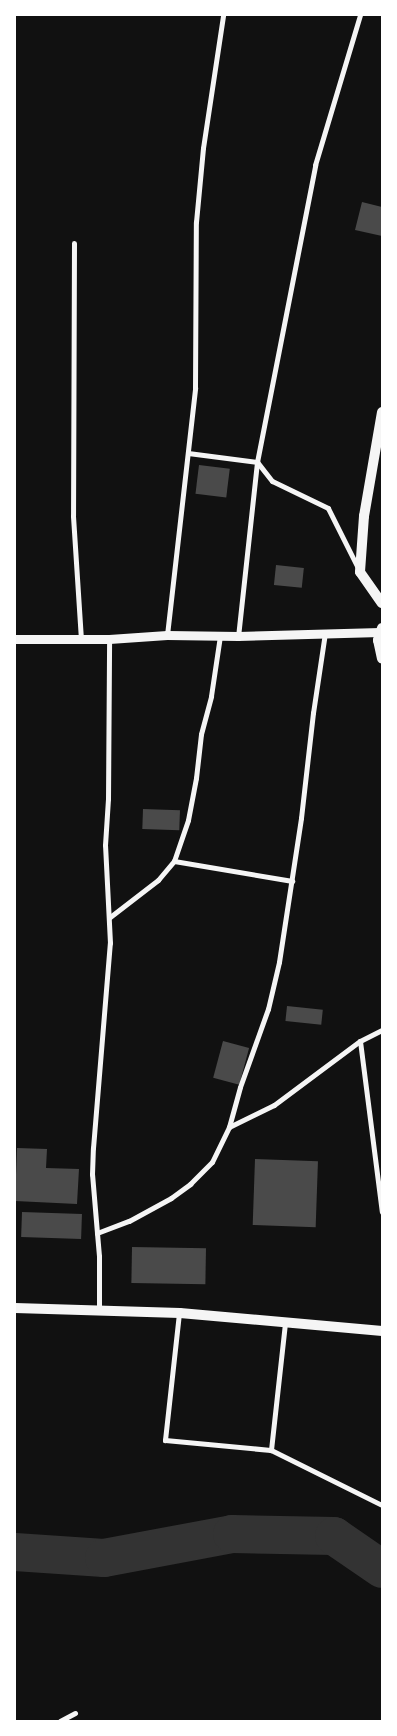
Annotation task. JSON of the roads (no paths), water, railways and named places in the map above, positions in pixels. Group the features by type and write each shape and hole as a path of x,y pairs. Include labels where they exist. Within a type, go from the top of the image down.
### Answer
{"main road":[{"path":"382,412 364,516 360,572 382,603"},
{"path":"381,630 378,648 382,659"},
{"path":"15,1308 180,1313 382,1331"}],"street":[{"path":"167,635 194,388 196,222 203,148 224,15"},
{"path":"238,636 257,462 315,166 360,15"},
{"path":"74,243 73,516 81,639"},
{"path":"188,453 257,462 272,481 328,508 360,572"},
{"path":"15,639 109,639 167,635 238,636 381,630"},
{"path":"97,1233 128,1221 172,1198 190,1184 212,1162 229,1127 240,1087 268,1009 279,962 292,882 326,632"},
{"path":"110,917 158,880 174,861 188,820 196,778 201,734 211,696 220,636"},
{"path":"100,1312 99,1256 92,1174 110,943 105,845 108,799 109,639"},
{"path":"174,861 292,882"},
{"path":"229,1127 274,1105 360,1041 382,1030"},
{"path":"360,1041 382,1212"},
{"path":"180,1313 165,1440 271,1450 382,1505"},
{"path":"271,1450 285,1323"},
{"path":"60,1721 75,1713"}],"waterway":[{"path":"15,1552 104,1558 232,1534 334,1536 382,1569"}]}
